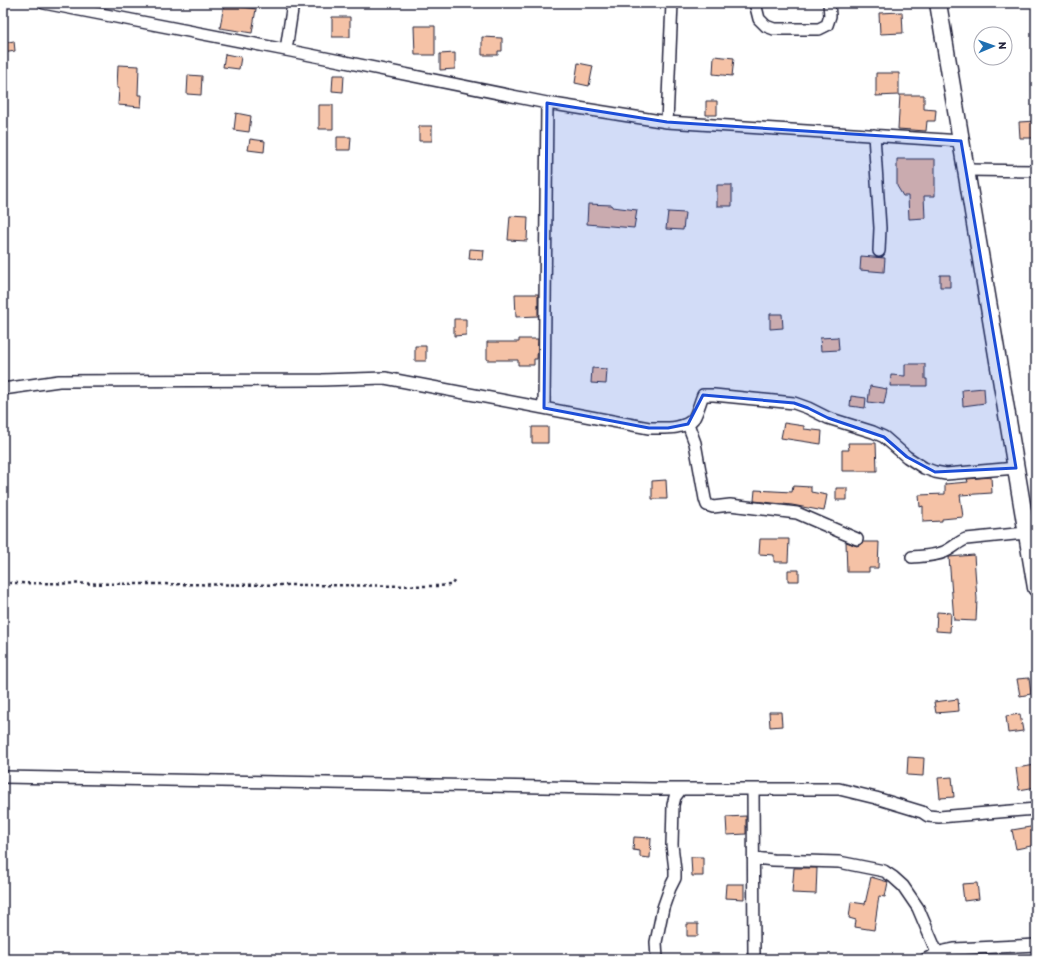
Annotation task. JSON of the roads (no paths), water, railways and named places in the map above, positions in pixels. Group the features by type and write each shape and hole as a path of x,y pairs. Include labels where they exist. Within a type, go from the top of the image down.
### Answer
{"street":[{"path":"44,3 547,103 667,122 961,141"},
{"path":"286,50 293,3"},
{"path":"667,122 672,3"},
{"path":"755,3 759,19 766,26 774,29 819,28 826,25 830,16 829,3"},
{"path":"938,3 1016,468 1032,533 1036,588"},
{"path":"544,408 547,103"},
{"path":"874,135 880,228 879,251"},
{"path":"966,170 1036,171"},
{"path":"3,389 59,381 322,380 385,378 649,428 668,428 688,424 694,418 703,395 794,403 828,418 873,432 884,437 907,458 924,468 935,472 946,474 1016,468"},
{"path":"688,424 695,443 707,505 713,507 730,505 797,513 857,539"},
{"path":"912,557 943,553 966,539 1032,533"},
{"path":"3,777 681,789 816,789 849,791 922,812 928,816 1036,808"},
{"path":"657,959 656,942 663,908 674,878 675,870 672,845 673,805 675,797 681,789"},
{"path":"753,789 754,959"},
{"path":"754,858 839,862 884,871 903,886 918,908 938,954"},
{"path":"926,959 944,951 954,949 1036,945"}]}
